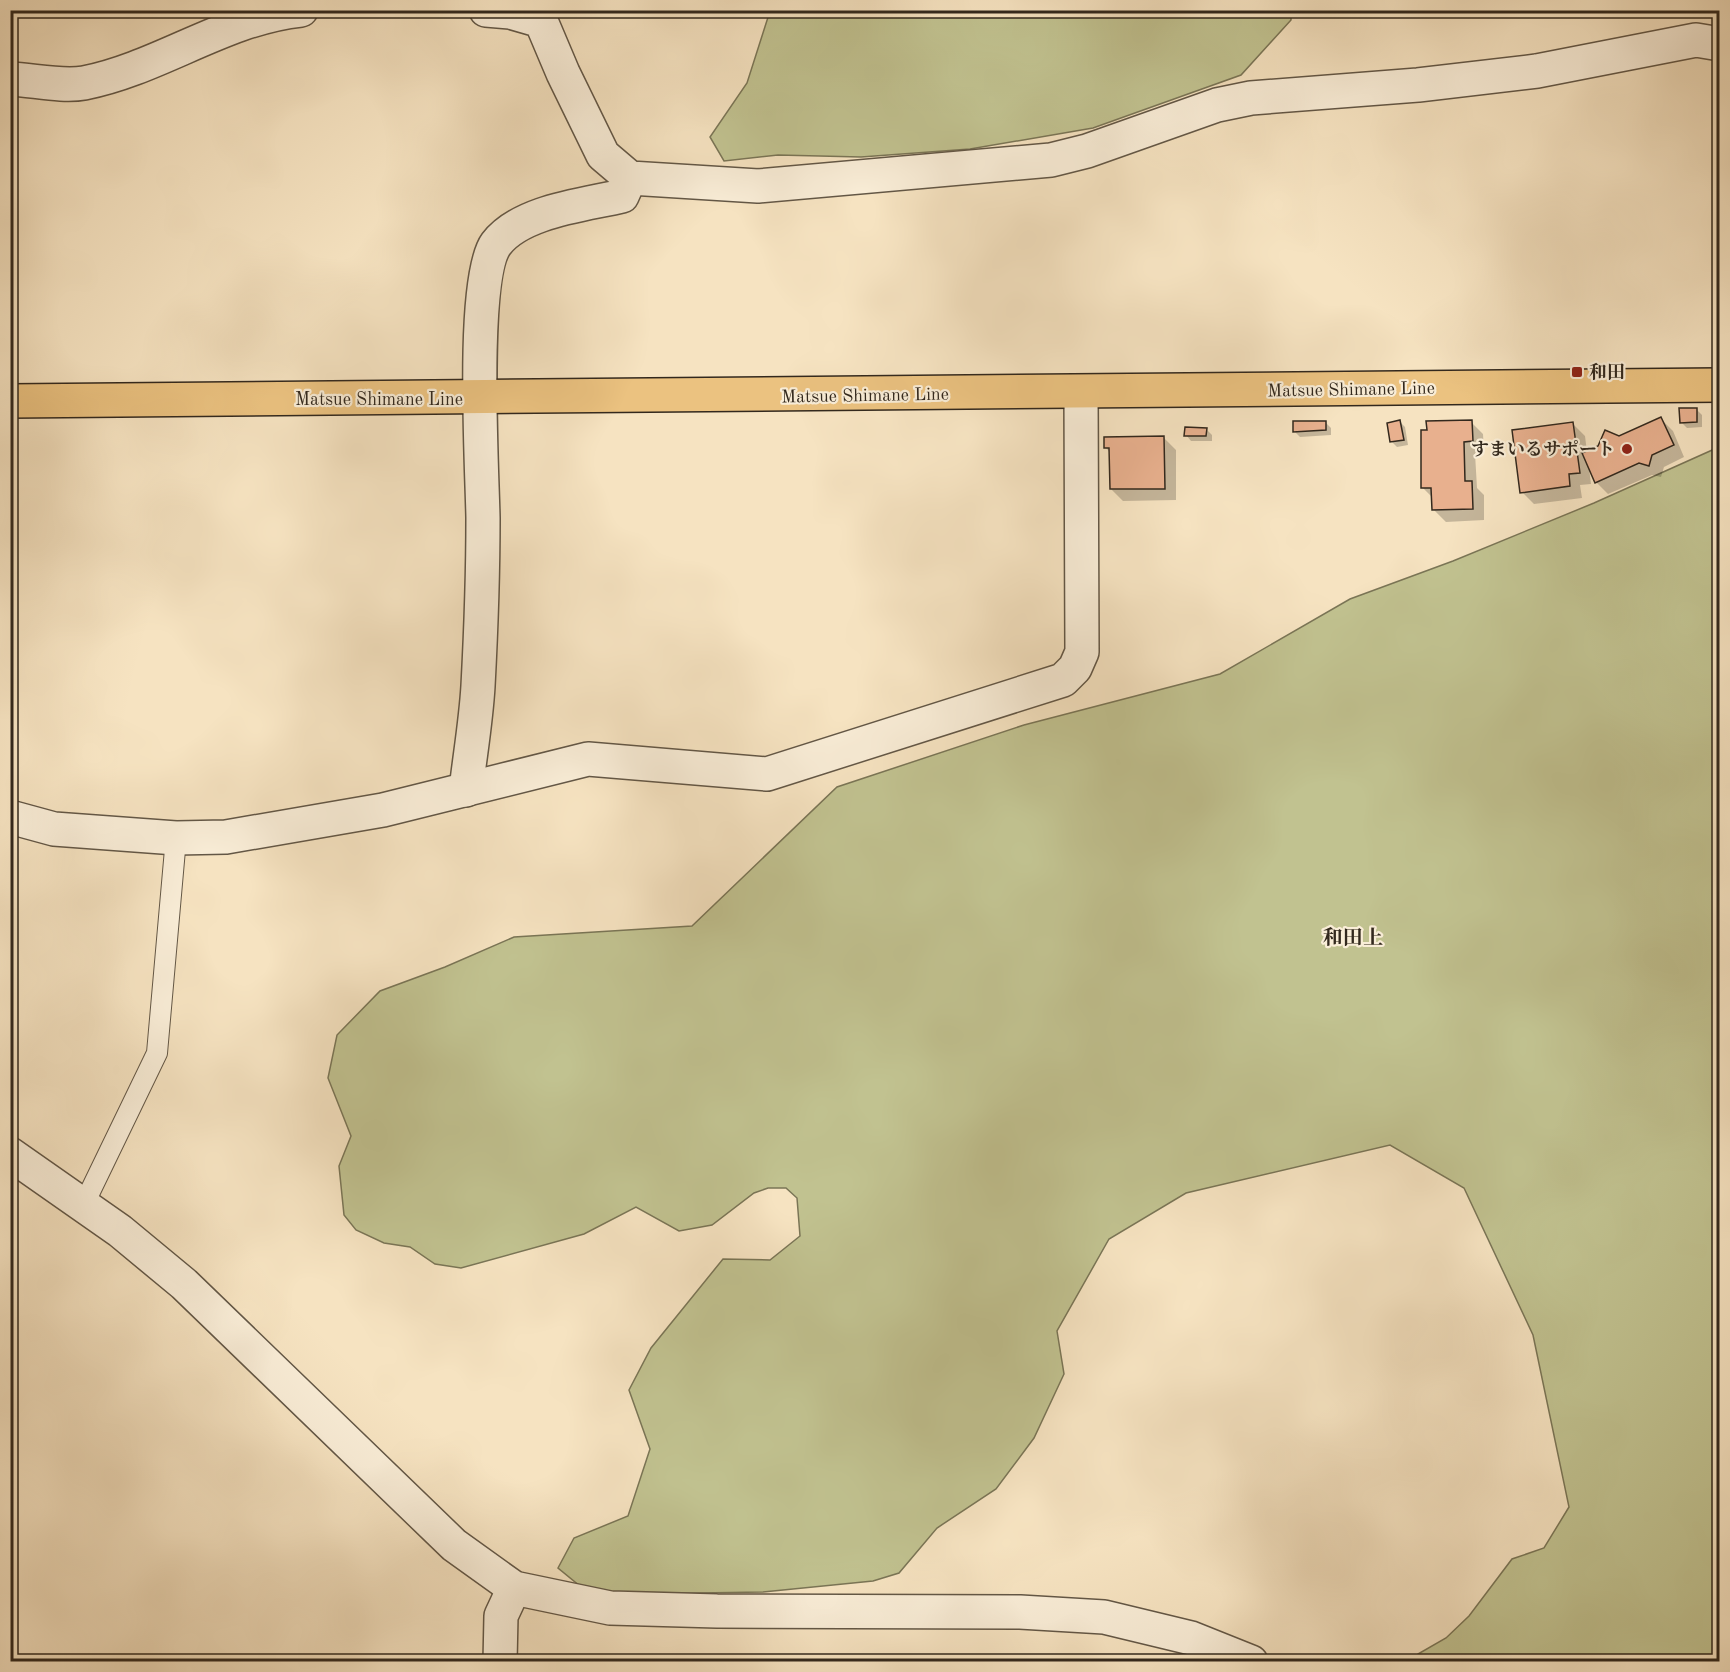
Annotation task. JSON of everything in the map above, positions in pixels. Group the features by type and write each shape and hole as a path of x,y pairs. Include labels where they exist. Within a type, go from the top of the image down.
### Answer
{"main road":[{"name":"Matsue Shimane Line","path":"10,401 1719,385"}],"street":[{"path":"10,79 82,83 123,72 243,22 281,12 301,10"},
{"path":"486,10 510,12 542,21 562,73 603,155 630,178 758,186 1051,160 1087,152 1217,105 1251,98 1418,85 1537,71 1696,40 1719,44"},
{"path":"466,790 478,688 483,521 481,398 484,280 496,244 511,231 537,216 621,196 630,178"},
{"path":"10,817 54,829 176,838 226,837 292,828 382,810 588,759 767,774 1063,680 1075,668 1082,652 1081,392"},
{"path":"10,1154 84,1204 184,1284 454,1545 514,1588 610,1608 717,1611 1020,1612 1104,1617 1191,1638 1251,1662"},
{"path":"500,1662 501,1616 514,1588"}],"lane":[{"path":"84,1204 157,1053 176,838"}],"green space":[{"path":"1291,10 1291,20 1241,75 1093,128 970,149 861,157 778,155 724,161 710,137 747,83 770,11"},
{"path":"1719,447 1719,1661 1417,1661 1418,1654 1446,1638 1469,1616 1512,1559 1544,1548 1569,1507 1533,1335 1464,1188 1390,1145 1186,1193 1109,1239 1057,1331 1064,1374 1034,1438 996,1489 937,1528 899,1573 873,1581 763,1592 634,1594 602,1592 580,1586 558,1568 574,1538 628,1516 650,1449 629,1390 651,1348 723,1259 770,1260 800,1236 797,1198 786,1188 768,1188 754,1193 712,1225 679,1231 636,1207 584,1234 461,1268 435,1264 410,1247 384,1243 356,1230 344,1215 339,1166 351,1136 328,1078 337,1035 380,991 445,967 514,937 692,926 837,787 1024,725 1220,674 1350,599 1453,561 1594,503"}],"building":[{"path":"1679,408 1697,408 1697,422 1680,423"},
{"name":"すまいるサポート","path":"1661,417 1674,445 1652,455 1649,466 1639,463 1595,483 1582,453 1598,446 1605,430 1619,436"},
{"path":"1400,420 1404,440 1390,442 1387,423"},
{"path":"1472,420 1473,441 1464,442 1465,481 1472,481 1473,509 1432,510 1431,488 1421,488 1421,430 1427,430 1426,421"},
{"path":"1293,421 1326,421 1326,430 1293,432"},
{"path":"1573,422 1580,473 1569,474 1570,486 1520,493 1512,430"},
{"path":"1185,427 1207,428 1206,436 1184,436"},
{"path":"1164,436 1165,489 1110,489 1109,448 1104,448 1104,437"}],"place":[{"name":"和田","path":"1577,372"},
{"name":"すまいるサポート","path":"1627,449"}],"district":[{"name":"和田上","path":"1353,937"}]}
